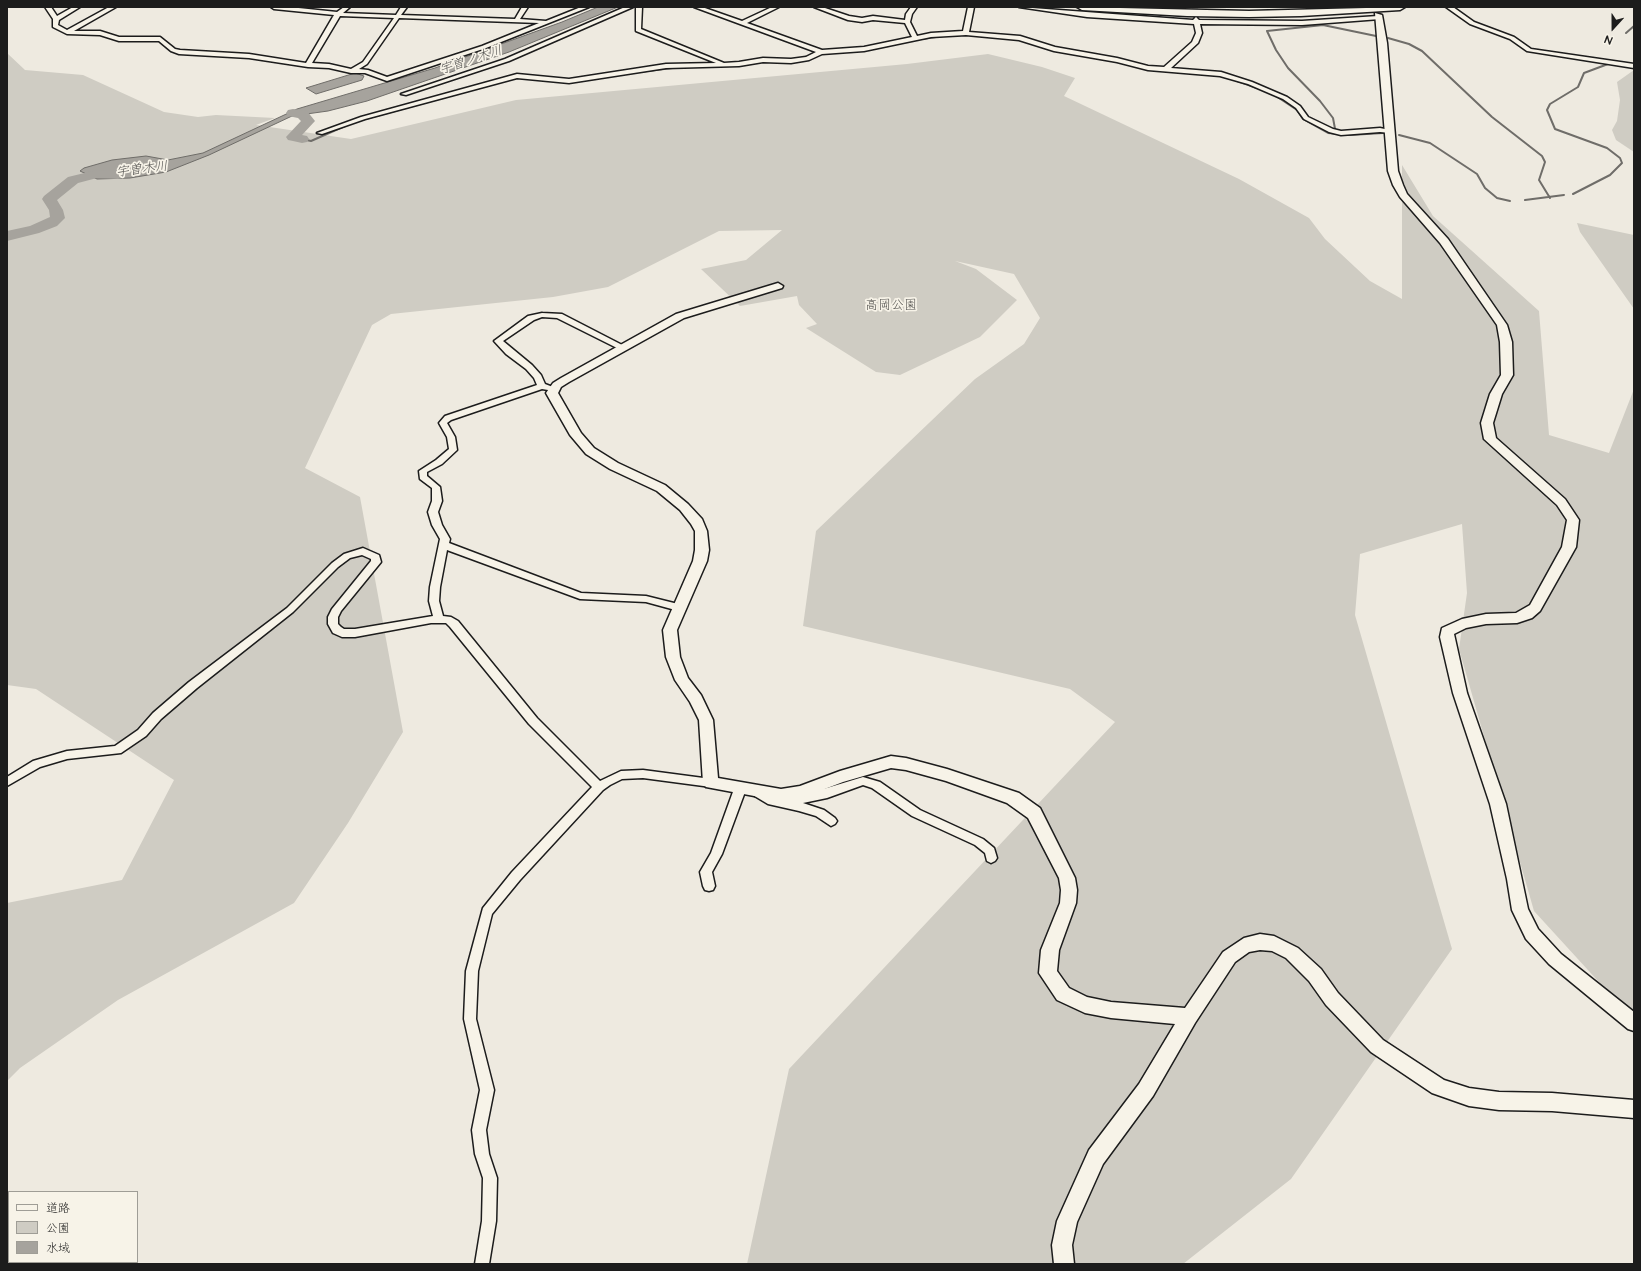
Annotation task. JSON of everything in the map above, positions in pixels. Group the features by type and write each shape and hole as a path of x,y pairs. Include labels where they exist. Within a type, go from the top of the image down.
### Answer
{"highway":[{"path":"1082,7 1187,13 1249,14 1301,13 1400,7"},
{"path":"1139,7 1247,10 1347,7"}],"street":[{"path":"48,7 56,19 55,26 67,32 100,33 119,39 160,39 173,50 179,52 249,56 308,65 329,66 351,71 366,71 387,79 484,47 586,7"},
{"path":"56,19 77,7"},
{"path":"67,32 113,7"},
{"path":"274,7 338,14 549,22"},
{"path":"308,65 338,14 347,7"},
{"path":"351,71 365,63 404,7"},
{"path":"517,20 525,7"},
{"path":"404,94 507,60 630,7"},
{"path":"639,7 638,30 716,60 722,64"},
{"path":"697,7 821,52"},
{"path":"742,23 776,7"},
{"path":"817,7 848,18 862,20 873,18 907,22"},
{"path":"914,7 908,14 907,22 915,38"},
{"path":"966,33 971,7"},
{"path":"1022,7 1087,14 1196,20 1302,23 1378,17 1383,43 1393,171 1403,194 1444,240 1502,325 1506,342 1507,375 1496,394 1487,423 1490,439 1561,502 1573,520 1569,547 1535,608 1527,614 1517,618 1486,619 1462,624 1448,632 1447,637 1460,693 1498,804 1515,879 1520,910 1532,934 1555,959 1634,1023"},
{"path":"1449,7 1472,23 1512,38 1529,50 1634,66"},
{"path":"1164,70 1179,59 1194,43 1199,33 1196,20"},
{"path":"320,133 363,118 510,78 533,77 569,81 666,66 722,64 763,60 791,61 807,59 821,52 864,49 915,38 966,33 1020,38 1054,48 1164,70 1221,74 1250,83 1285,98 1298,107 1306,118 1331,131 1341,133 1380,130 1391,131"},
{"path":"439,618 434,601 435,587 445,539 437,525 433,512 437,501 436,486 423,477 423,471 439,462 453,450 450,437 443,423 448,418 557,385 622,347 680,316 778,286"},
{"path":"622,347 560,316 542,315 531,318 498,341 509,352 529,367 548,387 576,435 590,451 614,466 661,488 684,507 698,522 701,531 702,550 700,562 670,630 673,657 682,680 696,699 706,720 711,783"},
{"path":"444,545 580,596 631,597 679,607"},
{"path":"7,782 37,764 60,757 117,750 142,733 157,716 193,685 290,610 335,565 347,556 362,551 376,557 376,562 337,609 333,617 333,624 336,630 342,633 355,634 439,618 454,624 533,721 599,786"},
{"path":"782,795 801,792 840,776 891,762 906,764 946,775 1013,798 1034,813 1067,878 1069,890 1068,903 1050,950 1048,973 1063,994 1085,1004 1111,1010 1189,1017"},
{"path":"482,1264 489,1221 490,1178 482,1154 479,1130 487,1090 470,1019 472,971 480,935 487,912 516,876 599,786 621,776 643,774 711,783 782,795 793,800 827,793 863,781 876,785 916,813 979,842 990,851 991,858"},
{"path":"748,790 772,801 799,806 820,813 831,821"},
{"path":"709,886 706,872 748,790"},
{"path":"1064,1264 1062,1245 1066,1221 1096,1157 1146,1090 1189,1017 1229,957 1244,946 1260,942 1274,944 1292,953 1315,975 1332,999 1377,1046 1439,1086 1469,1097 1499,1101 1552,1102 1634,1109"}],"green space":[{"name":"高岡公園","path":"7,53 25,70 83,75 164,112 198,117 216,115 275,118 256,125 351,139 516,100 907,64 988,54 1042,67 1075,78 1064,96 1239,179 1309,218 1325,239 1370,281 1402,299 1402,165 1433,216 1539,311 1549,435 1609,453 1634,389 1634,1031 1619,1004 1534,911 1459,649 1467,593 1462,524 1360,554 1355,615 1452,949 1291,1179 1183,1264 747,1264 789,1069 1115,722 1070,689 803,626 816,531 975,379 1024,344 1040,318 1014,274 955,261 976,269 1017,300 980,337 900,375 876,372 806,328 817,324 799,305 797,296 740,306 701,269 746,260 782,230 719,231 608,287 553,297 391,314 372,325 305,468 360,497 403,732 348,823 294,903 118,1000 20,1068 7,1081 7,903 122,880 174,780 36,689 7,685"},
{"path":"1634,70 1634,152 1616,140 1612,130 1617,121 1620,100 1617,82"},
{"path":"1577,223 1634,235 1634,309 1580,232"}],"water":[{"path":"598,7 618,7 509,52 367,101 328,111 292,116 209,155 166,172 130,178 97,179 80,171 84,168 112,160 146,156 168,160 203,153 297,109 435,68 562,22"},
{"path":"355,73 364,76 362,80 316,94 306,88"}],"waterway":[{"path":"1336,134 1333,118 1320,101 1288,68 1276,50 1267,31 1323,25 1376,36"},
{"path":"1626,33 1634,26"},
{"path":"922,39 943,36"},
{"path":"1388,38 1409,44 1422,51 1492,117 1542,156 1545,162 1539,180 1549,197"},
{"path":"1573,194 1610,175 1622,163 1620,158 1607,148 1555,129 1547,110 1550,104 1578,87 1584,73 1608,64"},
{"path":"639,72 681,67"},
{"path":"1164,71 1177,72"},
{"path":"1237,81 1257,88"},
{"path":"358,121 468,91"},
{"path":"1276,96 1297,110 1303,119 1328,133 1336,134"},
{"name":"宇曽ノ木川","path":"293,113 302,114 308,121 293,137 302,139"},
{"path":"302,139 311,141 345,126"},
{"path":"1336,134 1350,135 1383,133"},
{"path":"1399,135 1430,143 1477,174 1485,188 1497,198 1510,201"},
{"name":"宇曽木川","path":"7,236 34,230 52,223 58,218 56,210 49,199 73,180 97,174 118,175"},
{"path":"1549,197 1564,195"},
{"path":"1525,200 1549,197"}],"tunnel":[{"path":"1195,7 1196,19"},
{"path":"1376,7 1378,15"}]}
